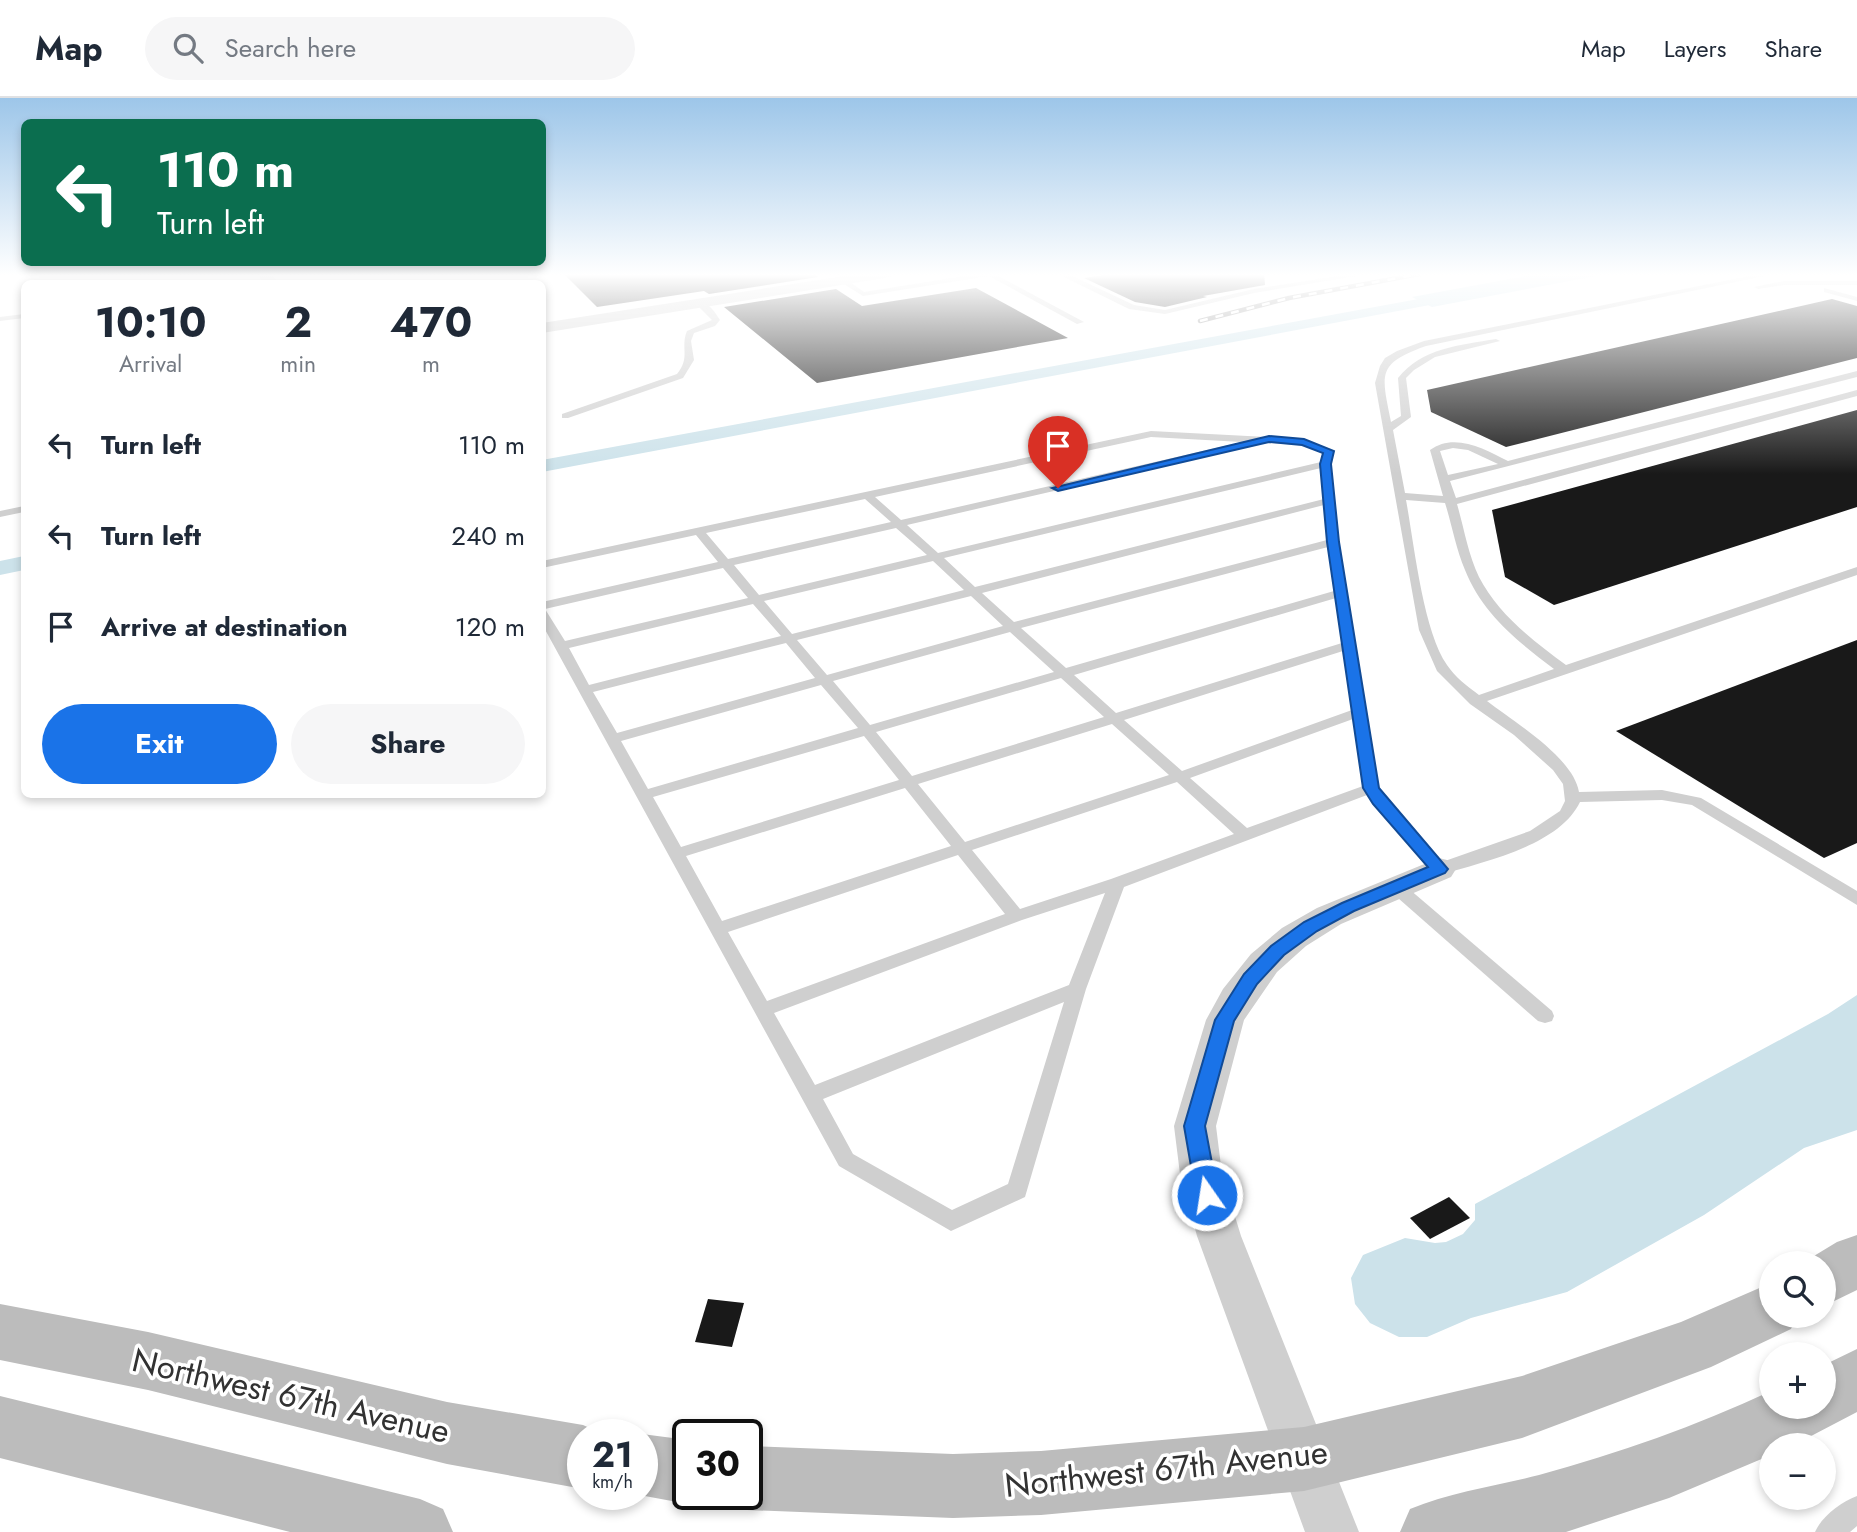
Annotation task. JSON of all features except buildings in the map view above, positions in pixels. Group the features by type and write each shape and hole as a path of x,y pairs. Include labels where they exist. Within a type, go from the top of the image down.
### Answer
{"street":[{"path":"1332,1532 1219,1236 1201,1174 1195,1126 1225,1020 1250,979 1277,950 1311,926 1439,869"},
{"path":"1836,1273 1857,1260"},
{"name":"Northwest 67th Avenue","path":"763,1479 870,1485 1041,1483 1304,1459 1522,1406 1690,1347 1759,1315"},
{"name":"Northwest 67th Avenue","path":"0,1332 148,1361 447,1433 567,1455"},
{"path":"1836,1390 1857,1379"},
{"path":"1433,1532 1511,1516 1588,1495 1712,1451 1779,1419"},
{"path":"0,1427 420,1532"}],"lane":[{"path":"565,416 680,376 691,363 692,354 687,340"},
{"path":"546,564 1151,434 1304,442 1329,451 1325,464 1333,542 1371,788 1378,800 1439,869 1546,831 1564,818 1571,809 1574,797 1567,779 1541,748 1454,683 1433,650 1379,383 1385,362 1395,354 1444,340"},
{"path":"1387,429 1406,417 1402,378 1413,365 1443,352 1502,340"},
{"path":"1444,478 1456,478 1857,374"},
{"path":"1400,496 1458,501 1478,493 1857,393"},
{"path":"1768,397 1800,409"},
{"path":"546,605 1269,439"},
{"path":"1507,465 1469,447 1454,444 1435,450 1468,563 1479,586 1510,625 1564,670"},
{"path":"561,646 1325,464"},
{"path":"866,495 1245,835"},
{"path":"585,690 1329,501"},
{"path":"0,513 21,510"},
{"path":"698,531 867,730 1016,916"},
{"path":"612,738 1012,627 1333,542"},
{"path":"1475,701 1857,571"},
{"path":"643,796 1341,593"},
{"path":"546,619 846,1160 951,1221 1017,1189 1077,989 1117,883"},
{"path":"676,854 1350,645"},
{"path":"717,929 1181,776 1360,712"},
{"path":"762,1010 1016,916 1117,883 1371,788"},
{"path":"1574,797 1662,795 1696,801 1857,899"},
{"path":"1396,887 1545,1016"},
{"path":"810,1096 1077,989"},
{"path":"1829,1532 1857,1509"}],"water":[{"path":"1857,995 1857,1130 1804,1148 1704,1215 1567,1292 1471,1318 1427,1337 1399,1337 1370,1323 1355,1304 1351,1278 1363,1255 1405,1238 1435,1243 1446,1242 1463,1234 1475,1220 1475,1204 1828,1014"}],"waterway":[{"path":"546,465 1220,340"},
{"path":"0,568 21,564"}],"route":[{"path":"1058,488 1269,439 1304,442 1329,451 1325,464 1333,542 1371,788 1378,800 1439,869 1348,907 1311,926 1277,950 1250,979 1225,1020 1195,1126 1201,1174 1207,1195"}]}
